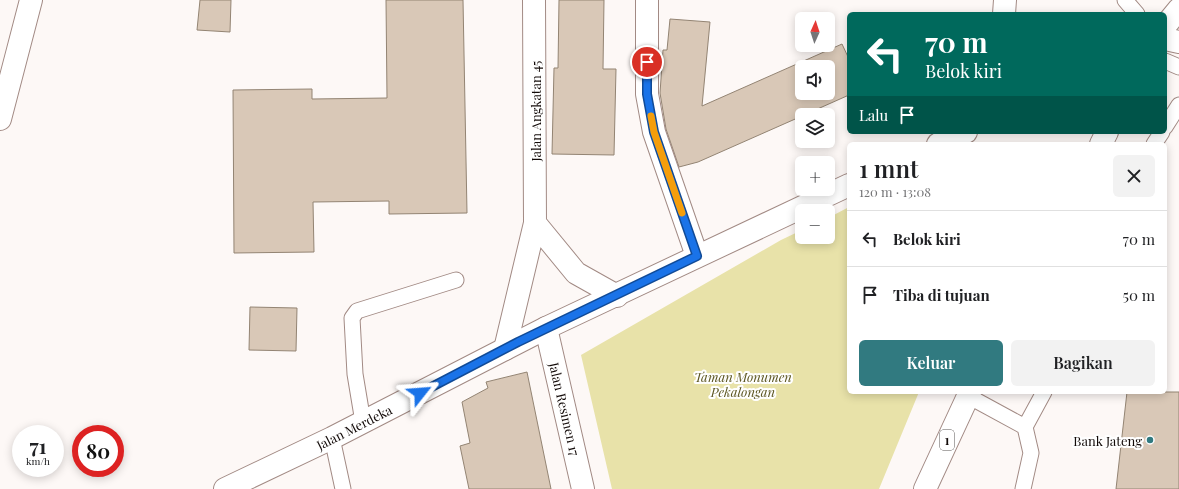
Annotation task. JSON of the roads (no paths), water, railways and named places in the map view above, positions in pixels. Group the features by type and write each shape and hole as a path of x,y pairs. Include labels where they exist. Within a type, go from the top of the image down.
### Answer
{"main road":[{"path":"0,119 31,0"},
{"name":"Jalan Angkatan 45","path":"504,349 535,223 534,0"},
{"path":"647,0 647,94 654,132 697,256"},
{"path":"1004,12 1005,0"},
{"path":"1167,24 1179,9"},
{"path":"1167,39 1179,42"},
{"path":"943,142 961,134"},
{"name":"Jalan Merdeka","path":"225,489 332,438 546,328 617,296 697,256 847,186"},
{"path":"535,223 576,273 617,296"},
{"name":"Jalan Resimen 17","path":"546,328 583,489"},
{"name":"1","path":"925,489 969,394"}],"lane":[{"path":"1126,0 1135,12"},
{"path":"1167,62 1179,67"},
{"path":"1167,124 1179,105"},
{"path":"363,422 355,374 351,325 352,318 357,311 456,280"},
{"path":"969,394 1025,427"},
{"path":"1023,489 1031,453 1025,427 1043,394"},
{"path":"332,438 343,489"}],"place":[{"name":"Bank Jateng","path":"1150,440"}],"park label":[{"name":"Taman Monumen Pekalongan","path":"743,384"}]}
